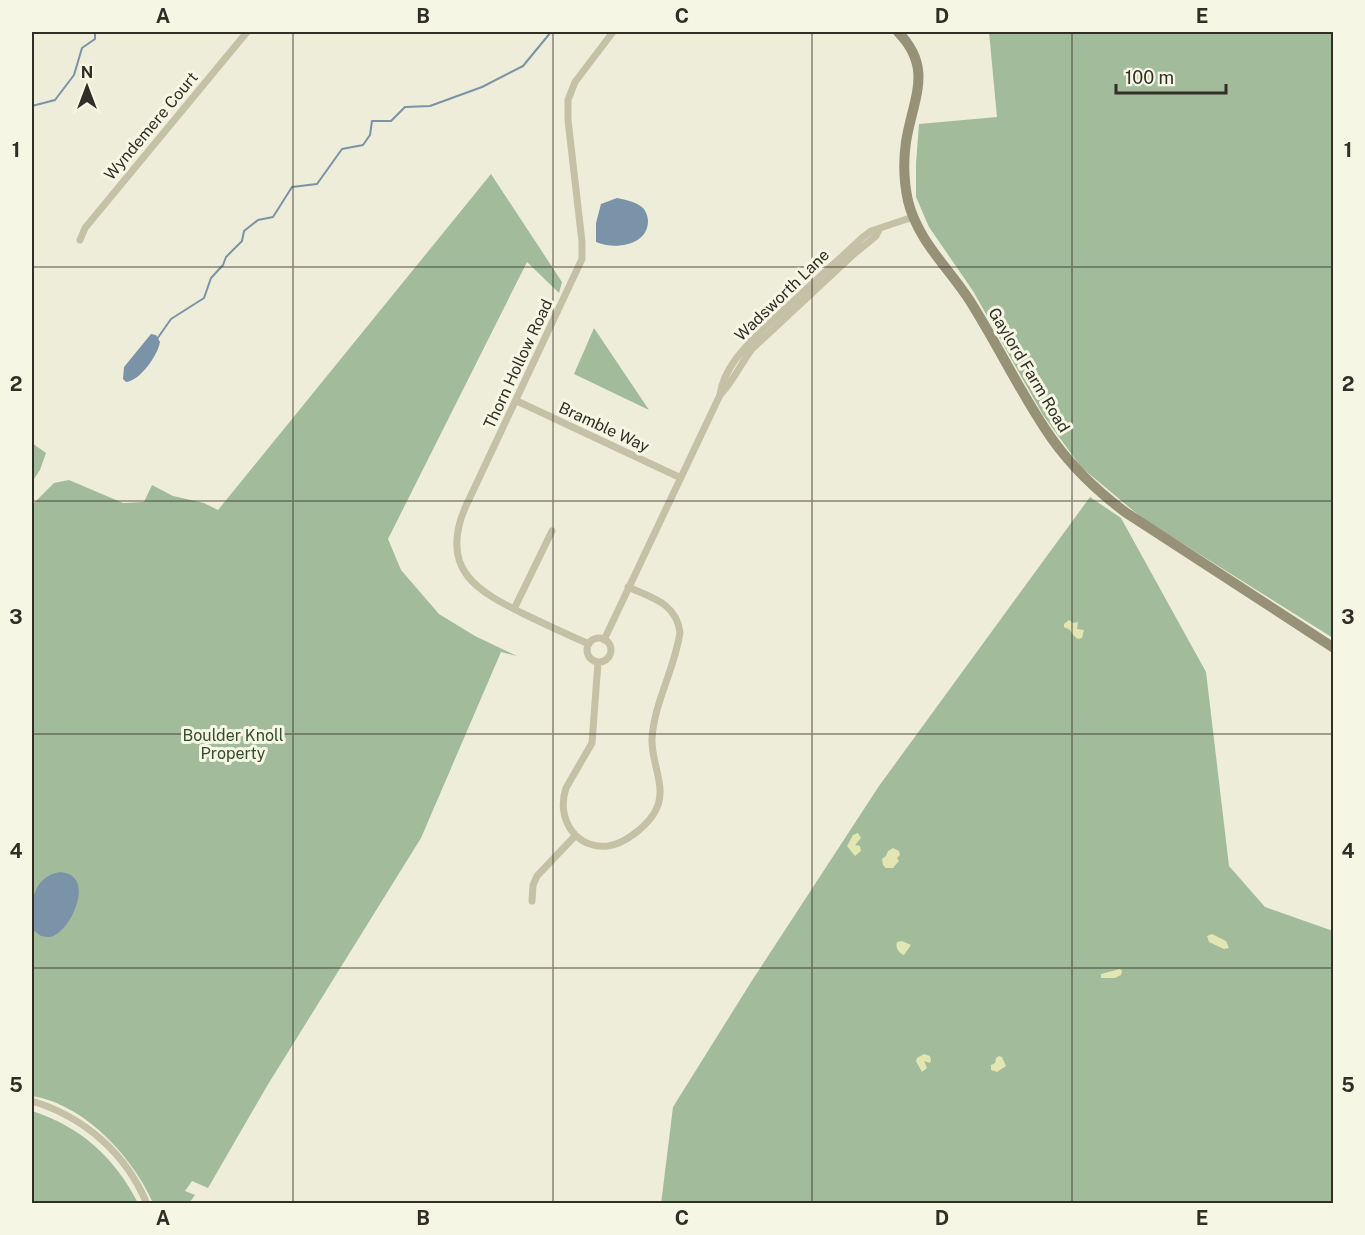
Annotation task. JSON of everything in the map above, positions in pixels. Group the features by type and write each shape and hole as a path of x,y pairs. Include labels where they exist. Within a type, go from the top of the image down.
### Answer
{"street":[{"name":"Wyndemere Court","path":"80,240 85,228 247,32"},
{"name":"Thorn Hollow Road","path":"589,644 494,599 470,580 459,557 457,535 465,508 582,259 568,100 575,82 613,32"},
{"name":"Gaylord Farm Road","path":"898,32 908,42 917,60 919,80 904,159 906,189 913,217 931,250 965,293 982,320 1044,427 1073,465 1092,485 1125,512 1334,648"},
{"name":"Wadsworth Lane","path":"604,640 720,395 721,385 747,346 871,231 913,217"},
{"name":"Bramble Way","path":"517,400 681,478"},
{"path":"514,609 552,531"},
{"path":"598,662 592,743 566,788 562,803 565,820 575,836 601,846 619,843 648,822 658,806 660,780 652,744 653,726 679,641 679,624 670,608 628,587"},
{"path":"597,639 604,640 609,645 610,652 604,660 598,662 588,656 589,644 597,639"},
{"path":"532,901 533,885 537,876 575,836"},
{"path":"32,1101 64,1113 99,1137 130,1172 147,1203"}],"green space":[{"path":"989,32 1333,32 1333,638 1142,518 1081,467 1043,415 973,291 929,227 916,197 919,124 997,117"},
{"name":"Boulder Knoll Property","path":"491,174 562,282 559,293 527,262 388,539 401,570 439,614 475,636 517,656 501,652 421,838 267,1086 208,1188 192,1181 185,1191 195,1195 189,1203 153,1203 133,1168 104,1135 88,1121 70,1110 51,1101 32,1096 32,505 54,483 69,480 123,503 144,502 152,485 173,496 204,503 218,510"},
{"path":"594,328 649,410 574,374"},
{"path":"32,443 46,453 40,470 32,482"},
{"path":"1090,497 1121,518 1206,672 1229,866 1265,907 1333,931 1333,1203 661,1204 673,1107 753,979 879,786"},
{"path":"32,1111 66,1125 94,1146 118,1172 138,1203 32,1203"}],"sand":[{"path":"1069,620 1073,623 1078,622 1077,629 1084,630 1082,638 1078,639 1064,627"},
{"path":"858,833 861,838 855,845 860,846 861,851 855,856 847,846 853,835"},
{"path":"893,848 899,851 900,855 897,858 899,861 893,868 886,868 882,859"},
{"path":"1212,934 1226,941 1229,948 1224,949 1209,942 1207,936"},
{"path":"902,941 911,945 904,955 899,952 897,946 897,942"},
{"path":"1120,969 1121,975 1115,978 1101,978 1101,974"},
{"path":"924,1054 930,1056 931,1060 930,1063 924,1061 927,1068 922,1072 916,1061"},
{"path":"999,1056 1002,1057 1006,1066 997,1072 991,1070 991,1065"}],"water":[{"path":"617,198 643,208 648,218 647,229 636,241 629,244 612,246 596,242 596,223 601,204"},
{"path":"151,334 156,335 160,342 156,354 137,377 126,382 123,379 124,367"},
{"path":"60,872 71,875 77,881 78,900 69,921 62,930 52,937 41,936 32,929 35,893 43,880"}],"waterway":[{"path":"32,106 55,100 74,75 82,48 95,39 95,32"},
{"path":"157,339 171,319 204,298 211,278 223,265 226,257 242,241 244,231 258,220 273,217 292,187 317,184 342,149 363,145 370,135 372,121 391,121 405,107 430,106 482,87 523,66 551,32"}]}
